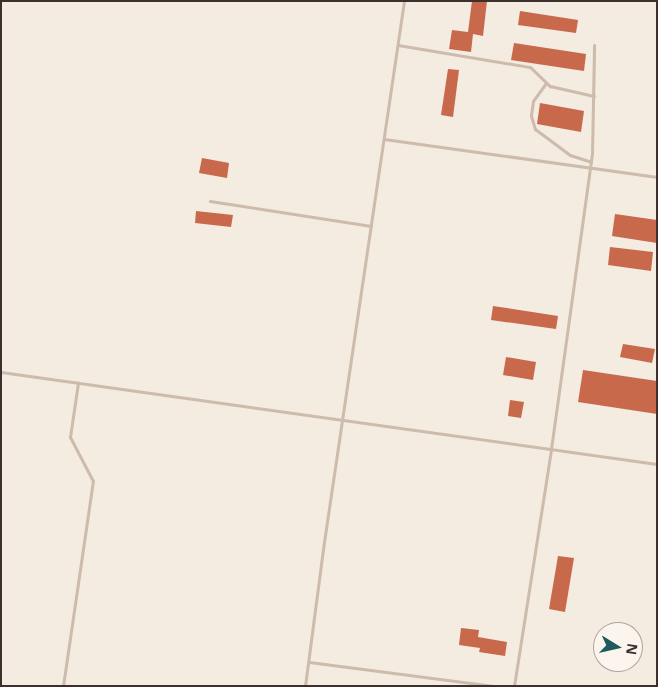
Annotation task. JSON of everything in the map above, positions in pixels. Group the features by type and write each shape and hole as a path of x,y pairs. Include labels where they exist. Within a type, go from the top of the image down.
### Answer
{"lane":[{"path":"306,686 342,421 404,1"},
{"path":"398,45 530,67 546,83 594,96"},
{"path":"514,686 551,449 591,162 594,45"},
{"path":"546,83 533,101 531,116 535,130 570,154 591,162"},
{"path":"384,139 657,177"},
{"path":"210,201 371,226"},
{"path":"1,372 657,464"},
{"path":"63,686 93,481 70,437 78,383"},
{"path":"309,662 493,686"}],"building":[{"path":"472,1 487,1 483,36 473,34 471,52 449,49 452,30 468,32"},
{"path":"520,11 578,20 576,33 518,25"},
{"path":"514,43 586,54 584,71 511,60"},
{"path":"448,69 459,70 453,117 441,115"},
{"path":"540,103 584,111 581,132 537,124"},
{"path":"202,158 229,163 227,178 199,173"},
{"path":"196,211 233,215 231,227 195,223"},
{"path":"615,214 657,220 657,243 612,236"},
{"path":"610,247 653,252 651,271 608,265"},
{"path":"493,306 558,316 556,329 491,320"},
{"path":"623,344 655,349 652,363 620,357"},
{"path":"506,357 536,362 533,380 503,375"},
{"path":"583,370 657,381 657,414 578,402"},
{"path":"510,400 524,402 521,418 508,416"},
{"path":"558,556 574,558 565,612 549,609"},
{"path":"461,628 479,630 478,637 507,642 505,656 479,652 480,648 459,645"}]}
